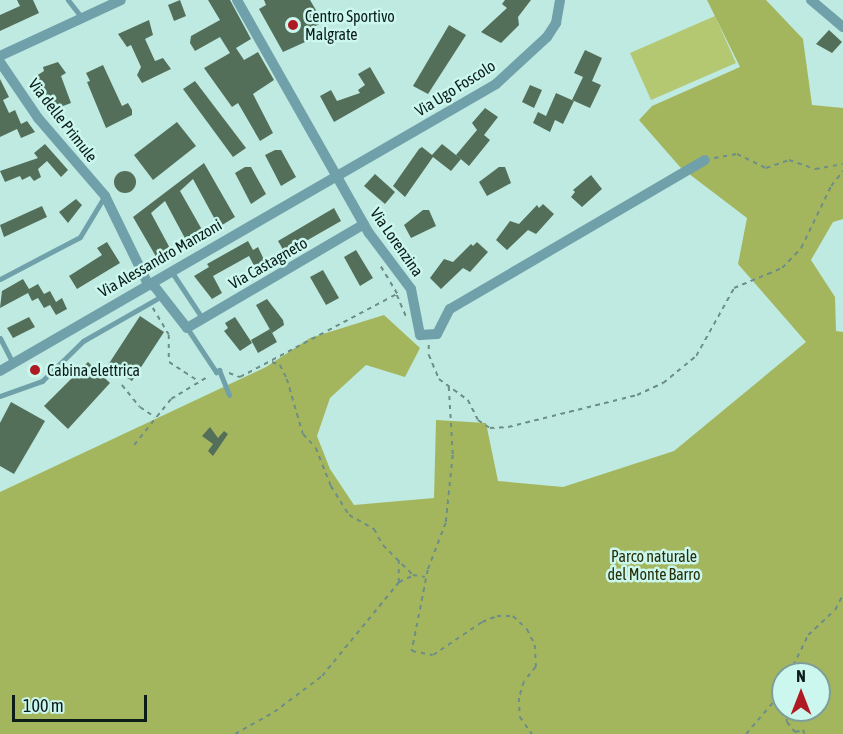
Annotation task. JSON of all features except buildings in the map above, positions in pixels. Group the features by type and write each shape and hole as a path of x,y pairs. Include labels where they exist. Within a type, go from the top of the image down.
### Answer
{"street":[{"path":"0,56 121,0"},
{"name":"Via Lorenzina","path":"237,0 364,224 411,290 420,335 430,337"},
{"name":"Via Ugo Foscolo","path":"337,175 496,84 547,37 556,23 560,0"},
{"path":"812,0 843,27"},
{"name":"Via delle Primule","path":"0,62 38,118 105,196 147,282"},
{"path":"430,337 442,327 450,309 705,160"},
{"name":"Via Alessandro Manzoni","path":"0,371 147,282 337,175"},
{"name":"Via Castagneto","path":"187,328 364,224"},
{"path":"147,282 162,296 187,328"}],"lane":[{"path":"68,0 82,18"},
{"path":"0,279 80,237 105,196"},
{"path":"173,274 202,319"},
{"path":"0,396 42,381 83,341 162,296"},
{"path":"187,328 218,370 229,395"},
{"path":"0,338 13,363"}],"path":[{"path":"705,160 737,154 766,168 789,160 815,169 843,164"},
{"path":"430,337 429,356 439,379 468,400 483,425 508,427 637,395 663,383 696,356 734,288 782,268 801,248 843,171"},
{"path":"134,445 171,399 218,370 240,377 397,294 376,259"},
{"path":"148,303 163,320 169,334 169,362 199,382"},
{"path":"271,362 283,372 303,434 316,448 331,486 349,515 374,529 383,545 413,575"},
{"path":"122,385 140,408 157,418"},
{"path":"449,387 448,414 453,434 452,484 446,523 435,545 426,577 412,651 433,655 496,616 513,616 527,629 535,645 536,667 524,682 519,698 520,717 532,734"},
{"path":"399,559 399,582"},
{"path":"235,734 274,712 322,676 399,582 413,575 426,577"},
{"path":"795,662 808,635 835,610 843,594"},
{"path":"746,734 771,705"},
{"path":"787,722 795,732 803,730 805,734"}],"green space":[{"name":"Parco naturale del Monte Barro","path":"707,0 766,0 803,39 812,105 843,108 843,219 833,222 811,260 835,297 836,331 843,332 843,734 0,734 0,492 266,367 310,338 384,315 420,348 405,377 366,365 330,398 317,436 330,469 354,505 434,498 436,420 486,423 498,481 563,487 674,451 806,342 738,264 747,218 680,167 639,120 652,106 740,67"},
{"path":"715,16 736,63 651,100 630,53"}],"place":[{"name":"Centro Sportivo Malgrate","path":"293,25"},
{"name":"Cabina elettrica","path":"35,370"}]}
